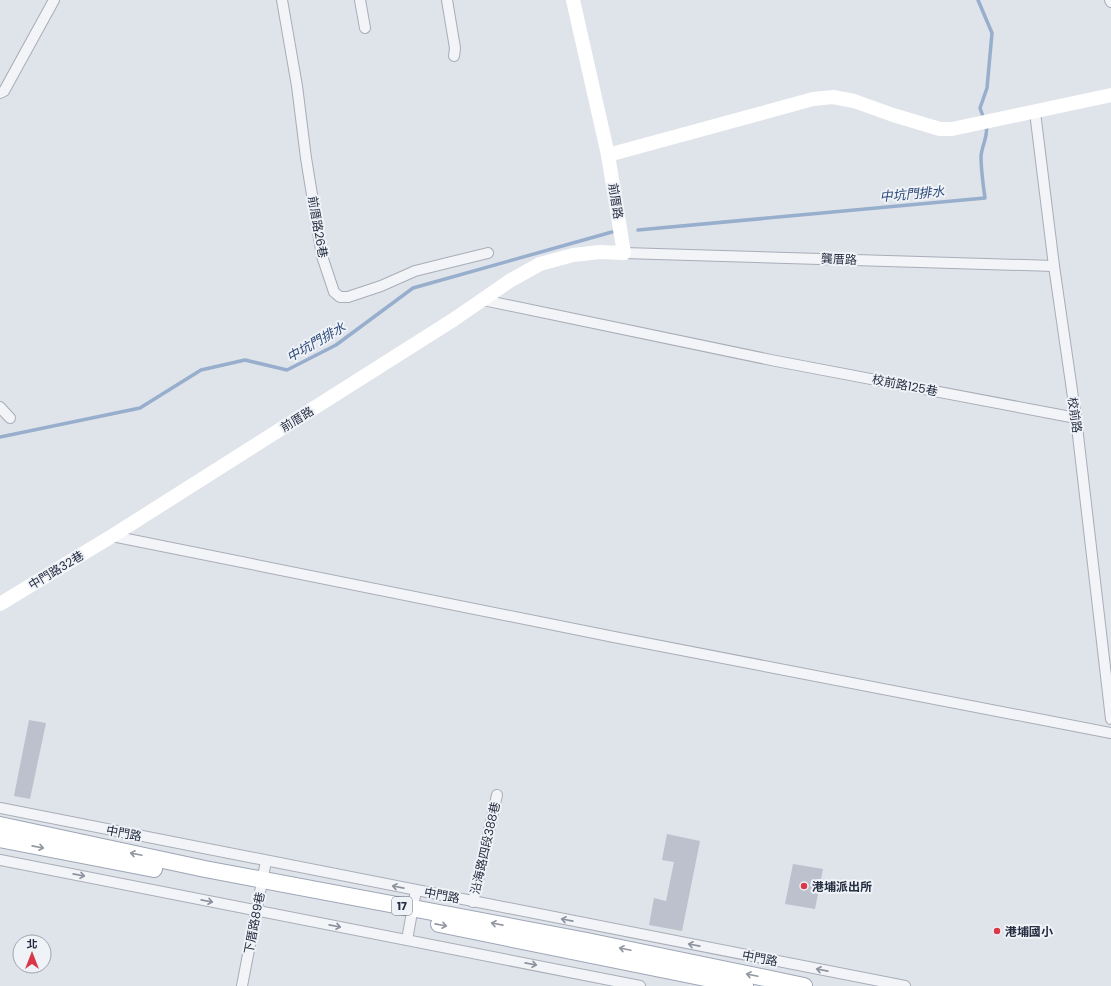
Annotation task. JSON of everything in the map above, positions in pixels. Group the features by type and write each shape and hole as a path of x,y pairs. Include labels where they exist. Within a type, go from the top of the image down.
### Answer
{"main road":[{"name":"中門路","path":"0,825 205,869 262,885"},
{"name":"中門路","path":"0,839 262,885 412,914 745,986"},
{"name":"中門路","path":"412,914 587,941 775,983 804,986"}],"street":[{"path":"0,94 4,91 54,0"},
{"name":"前厝路26巷","path":"282,0 297,86 306,158 322,256 334,292 340,296 348,297 381,286 415,270 488,253"},
{"path":"360,0 365,28"},
{"path":"447,0 455,48 454,56"},
{"name":"前厝路","path":"112,536 483,300 511,280 540,264 573,255 600,252 624,253 608,155 573,0"},
{"path":"608,155 813,99 833,97 854,101 893,115 940,129 952,129 1111,95"},
{"name":"校前路","path":"1035,112 1054,266 1076,418 1111,719"},
{"name":"龔厝路","path":"624,253 1054,266"},
{"name":"校前路125巷","path":"483,300 734,352 1076,418"},
{"path":"0,407 10,418"},
{"path":"112,536 614,637 1111,733"},
{"name":"中門路32巷","path":"0,604 112,536"},
{"name":"沿海路四段388巷","path":"473,902 497,795"},
{"name":"中門路","path":"0,808 905,986"},
{"path":"0,860 640,986"},
{"name":"下厝路89巷","path":"242,986 266,861"},
{"path":"406,940 416,890"},
{"path":"775,983 778,962"}],"building":[{"path":"29,720 46,723 30,799 14,796"},
{"path":"667,834 700,841 682,931 649,925 654,898 666,901 674,862 662,860"},
{"name":"港埔派出所","path":"793,864 823,869 815,909 785,904"}],"waterway":[{"name":"中坑門排水","path":"978,0 992,33 987,88 980,108 984,119"},
{"name":"中坑門排水","path":"638,230 985,198 981,156 987,132 986,124"},
{"name":"中坑門排水","path":"0,437 140,408 201,370 245,360 287,370 336,345 413,288 612,232"}],"place":[{"name":"港埔派出所","path":"804,886"},
{"name":"港埔國小","path":"997,931"}]}
